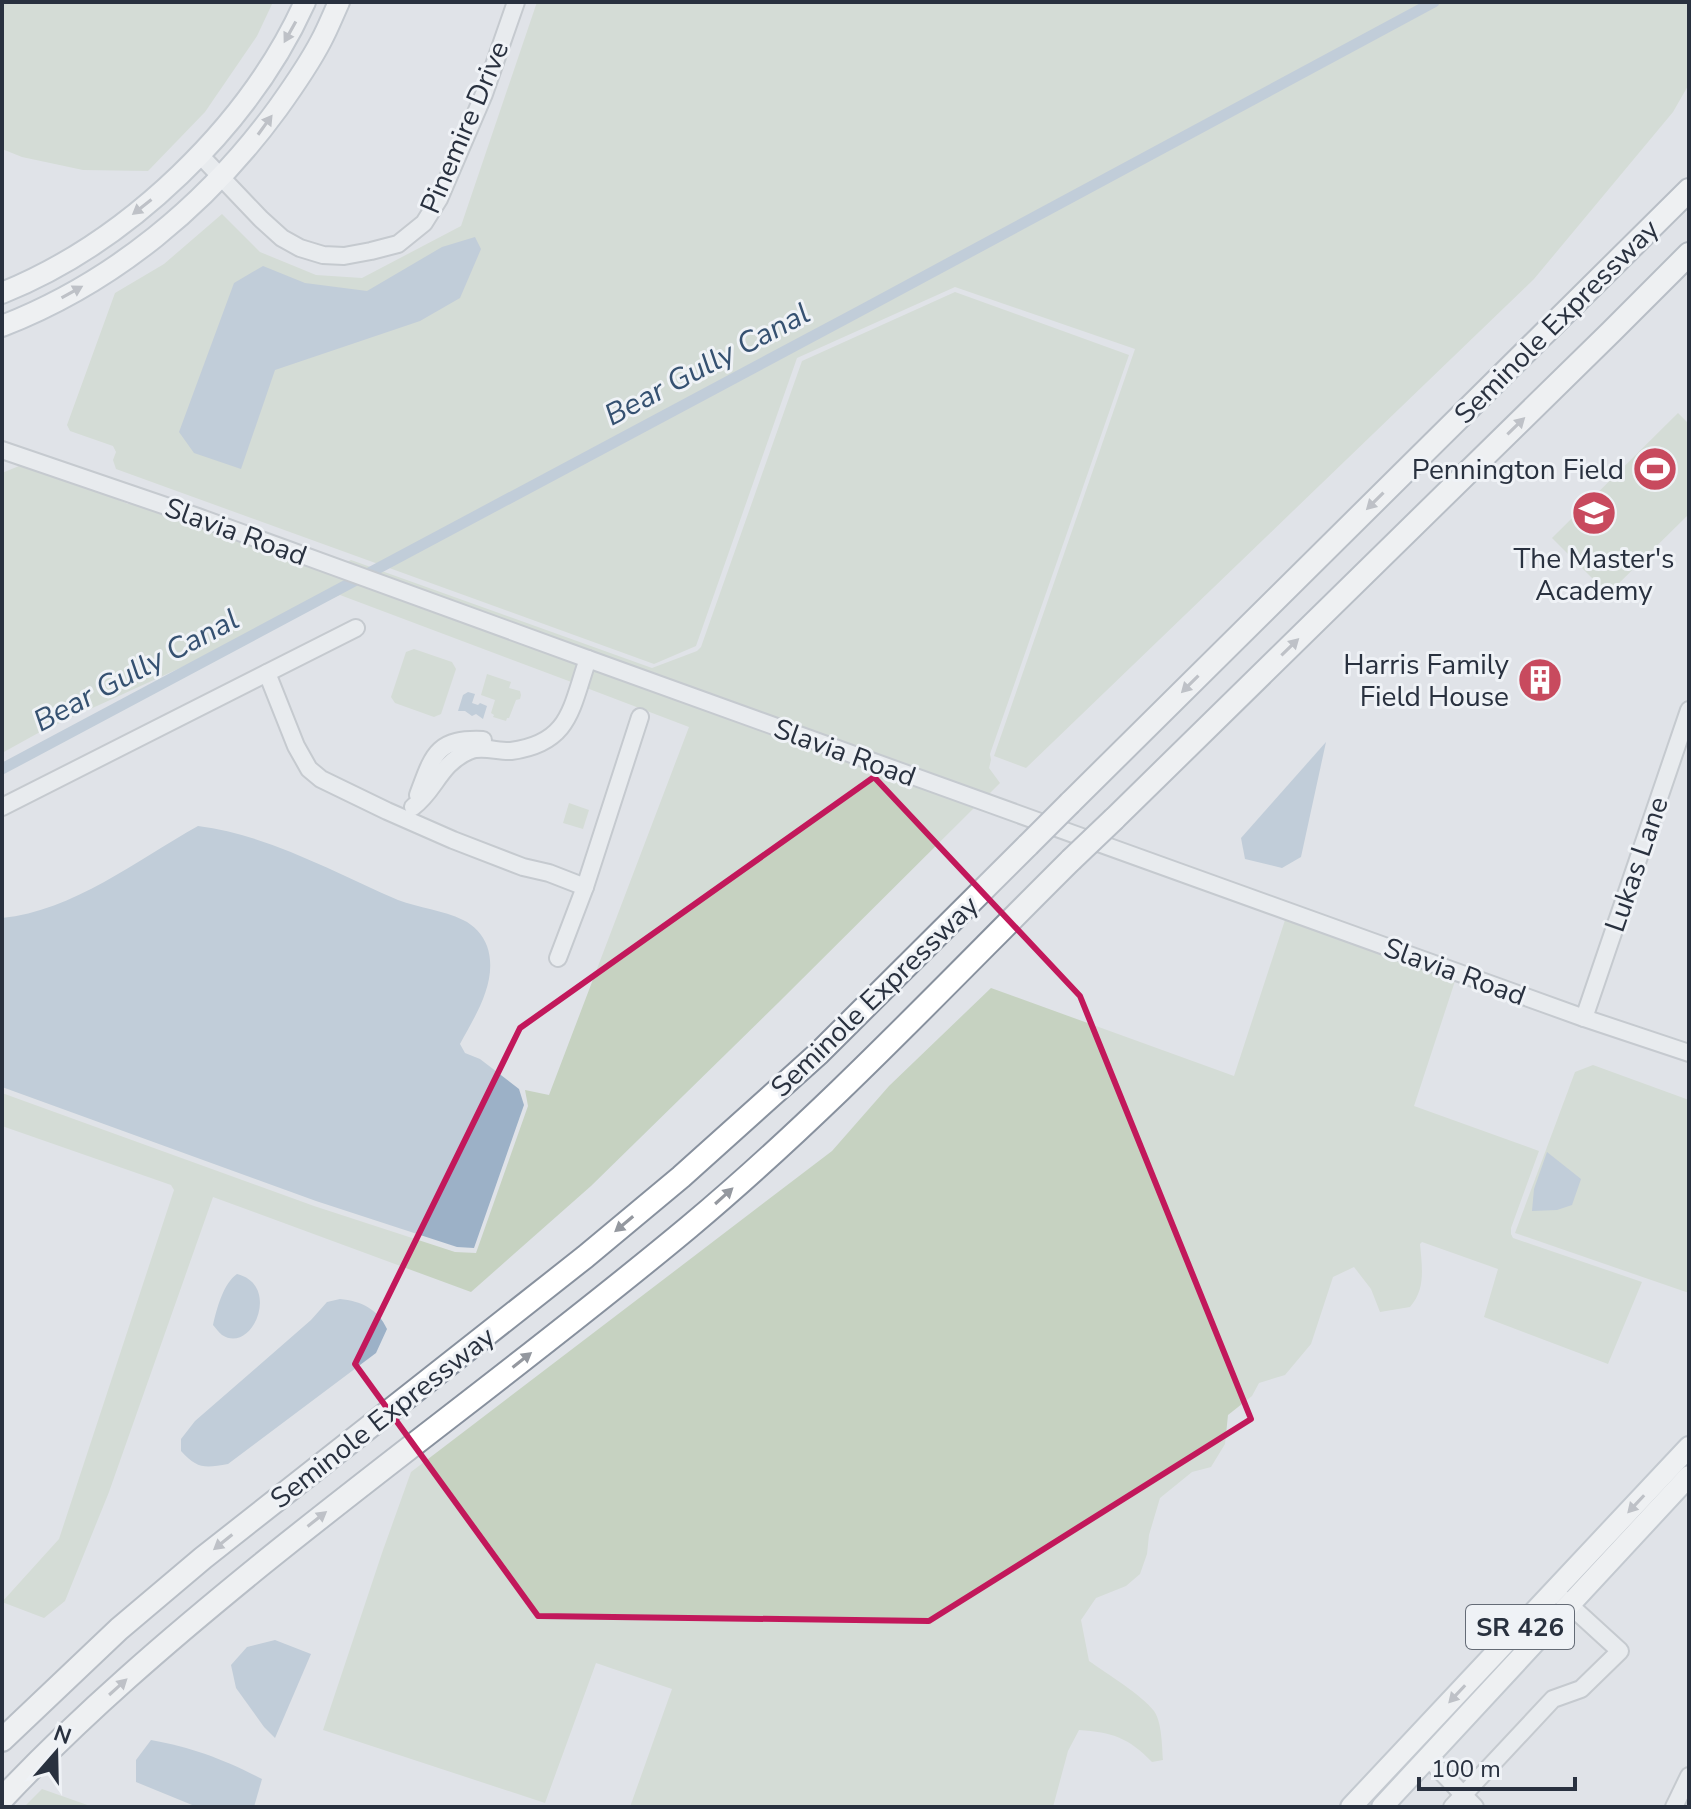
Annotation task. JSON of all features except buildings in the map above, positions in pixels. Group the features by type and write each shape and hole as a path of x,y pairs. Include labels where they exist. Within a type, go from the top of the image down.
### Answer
{"highway":[{"path":"1648,231 1689,174"},
{"name":"Seminole Expressway","path":"2,1740 119,1629 203,1558 585,1257 681,1177 819,1053 1689,190"},
{"name":"Seminole Expressway","path":"2,1799 92,1710 190,1622 691,1225 782,1144 1689,254"},
{"path":"1611,332 1689,274"}],"main road":[{"path":"2,293 63,262 111,231 162,192 238,111 274,62 305,2"},
{"path":"2,326 78,290 130,257 221,178 293,87 320,43 339,2"},
{"name":"SR 426","path":"1382,1807 1689,1447"},
{"name":"SR 426","path":"1351,1807 1689,1476"}],"street":[{"name":"Pinemire Drive","path":"200,155 282,238 300,248 323,255 344,256 398,244 424,223 439,199 484,94 516,2"},
{"name":"Slavia Road","path":"2,450 184,512 1584,1018 1689,1053"},
{"path":"2,807 356,628"},
{"path":"411,813 445,767 473,748 509,751 540,743 559,732 571,713 588,659"},
{"path":"267,673 296,746 309,769 321,779 387,811 411,813 453,840 585,887"},
{"name":"Lukas Lane","path":"1584,1018 1689,710"},
{"path":"558,958 585,887 640,717"},
{"path":"1452,1807 1469,1801 1553,1699 1581,1689 1620,1651 1561,1598"},
{"path":"1427,1757 1469,1801"},
{"path":"1674,1807 1689,1776"}],"highlighted area":[{"path":"874,777 1080,996 1251,1419 929,1621 538,1616 355,1364 520,1028"}],"green space":[{"path":"2,2 273,2 257,36 205,112 148,171 83,170 22,157 2,149"},
{"path":"537,2 1689,2 1689,84 1673,112 1534,279 1026,768 994,756 1135,349 955,287 797,358 696,646 654,664 116,469 113,446 70,431 67,425 115,293 164,264 222,214 260,252 316,275 362,278 461,226"},
{"path":"955,292 1129,355 990,754 989,768 1000,783 987,796 345,563 351,560 652,668 697,651 802,361"},
{"name":"Pennington Field","path":"1678,413 1689,424 1689,514 1608,594 1552,538"},
{"path":"19,466 128,504 131,500 581,663 574,683 340,595 40,732 2,753 2,473"},
{"path":"414,649 452,662 456,669 441,714 434,717 395,703 391,697 406,652"},
{"path":"591,667 977,805 591,1186 471,1292 213,1197 109,1492 65,1601 44,1618 2,1602 59,1539 174,1190 171,1185 2,1126 2,1093 314,1206 455,1252 476,1253 528,1106 525,1090 549,1095 689,727 584,687"},
{"path":"487,674 511,682 509,688 520,691 520,699 516,700 506,721 493,717 491,713 495,700 481,695"},
{"path":"569,803 589,810 583,829 563,823"},
{"path":"1286,917 1456,978 1414,1106 1539,1151 1511,1228 1513,1238 1642,1282 1608,1364 1484,1317 1498,1269 1422,1242 1421,1285 1410,1307 1380,1312 1371,1289 1354,1267 1333,1277 1311,1344 1285,1375 1259,1383 1252,1396 1228,1415 1225,1444 1211,1467 1192,1472 1160,1498 1140,1574 1126,1586 1096,1598 1081,1620 1089,1661 1133,1691 1157,1716 1163,1760 1152,1762 1136,1747 1119,1738 1079,1730 1068,1751 1053,1807 630,1807 672,1689 596,1663 545,1803 323,1730 411,1472 832,1151 889,1086 991,988 1234,1076"},
{"path":"1593,1065 1689,1100 1689,1293 1515,1233 1575,1072"},
{"path":"42,1789 93,1807 24,1807"}],"water":[{"path":"475,237 481,249 460,298 420,321 275,370 241,469 194,453 179,432 234,283 263,266 305,283 367,291 442,247"},
{"path":"468,692 475,694 472,703 487,706 483,719 476,714 472,716 458,711 463,695"},
{"path":"1326,742 1301,857 1282,868 1245,859 1241,838"},
{"path":"198,826 250,837 275,846 398,900 455,917 471,925 483,938 490,959 488,985 460,1044 465,1053 480,1059 519,1089 524,1105 474,1248 457,1247 316,1201 2,1087 2,918 28,913 79,895"},
{"path":"1547,1152 1581,1179 1572,1205 1557,1210 1532,1211 1534,1189"},
{"path":"237,1274 251,1281 258,1291 260,1303 252,1327 233,1339 222,1335 213,1325 224,1290"},
{"path":"340,1299 368,1307 383,1322 387,1329 376,1353 228,1464 202,1466 181,1451 181,1439 195,1421 311,1320 327,1302"},
{"path":"275,1640 311,1654 275,1738 236,1688 231,1665 247,1647"},
{"path":"151,1740 208,1755 262,1779 254,1807 197,1807 136,1782 136,1760"}],"waterway":[{"name":"Bear Gully Canal","path":"2,769 1434,2"}],"place":[{"name":"Pennington Field","path":"1655,469"},
{"name":"The Master's Academy","path":"1594,513"},
{"name":"Harris Family Field House","path":"1540,680"}]}
